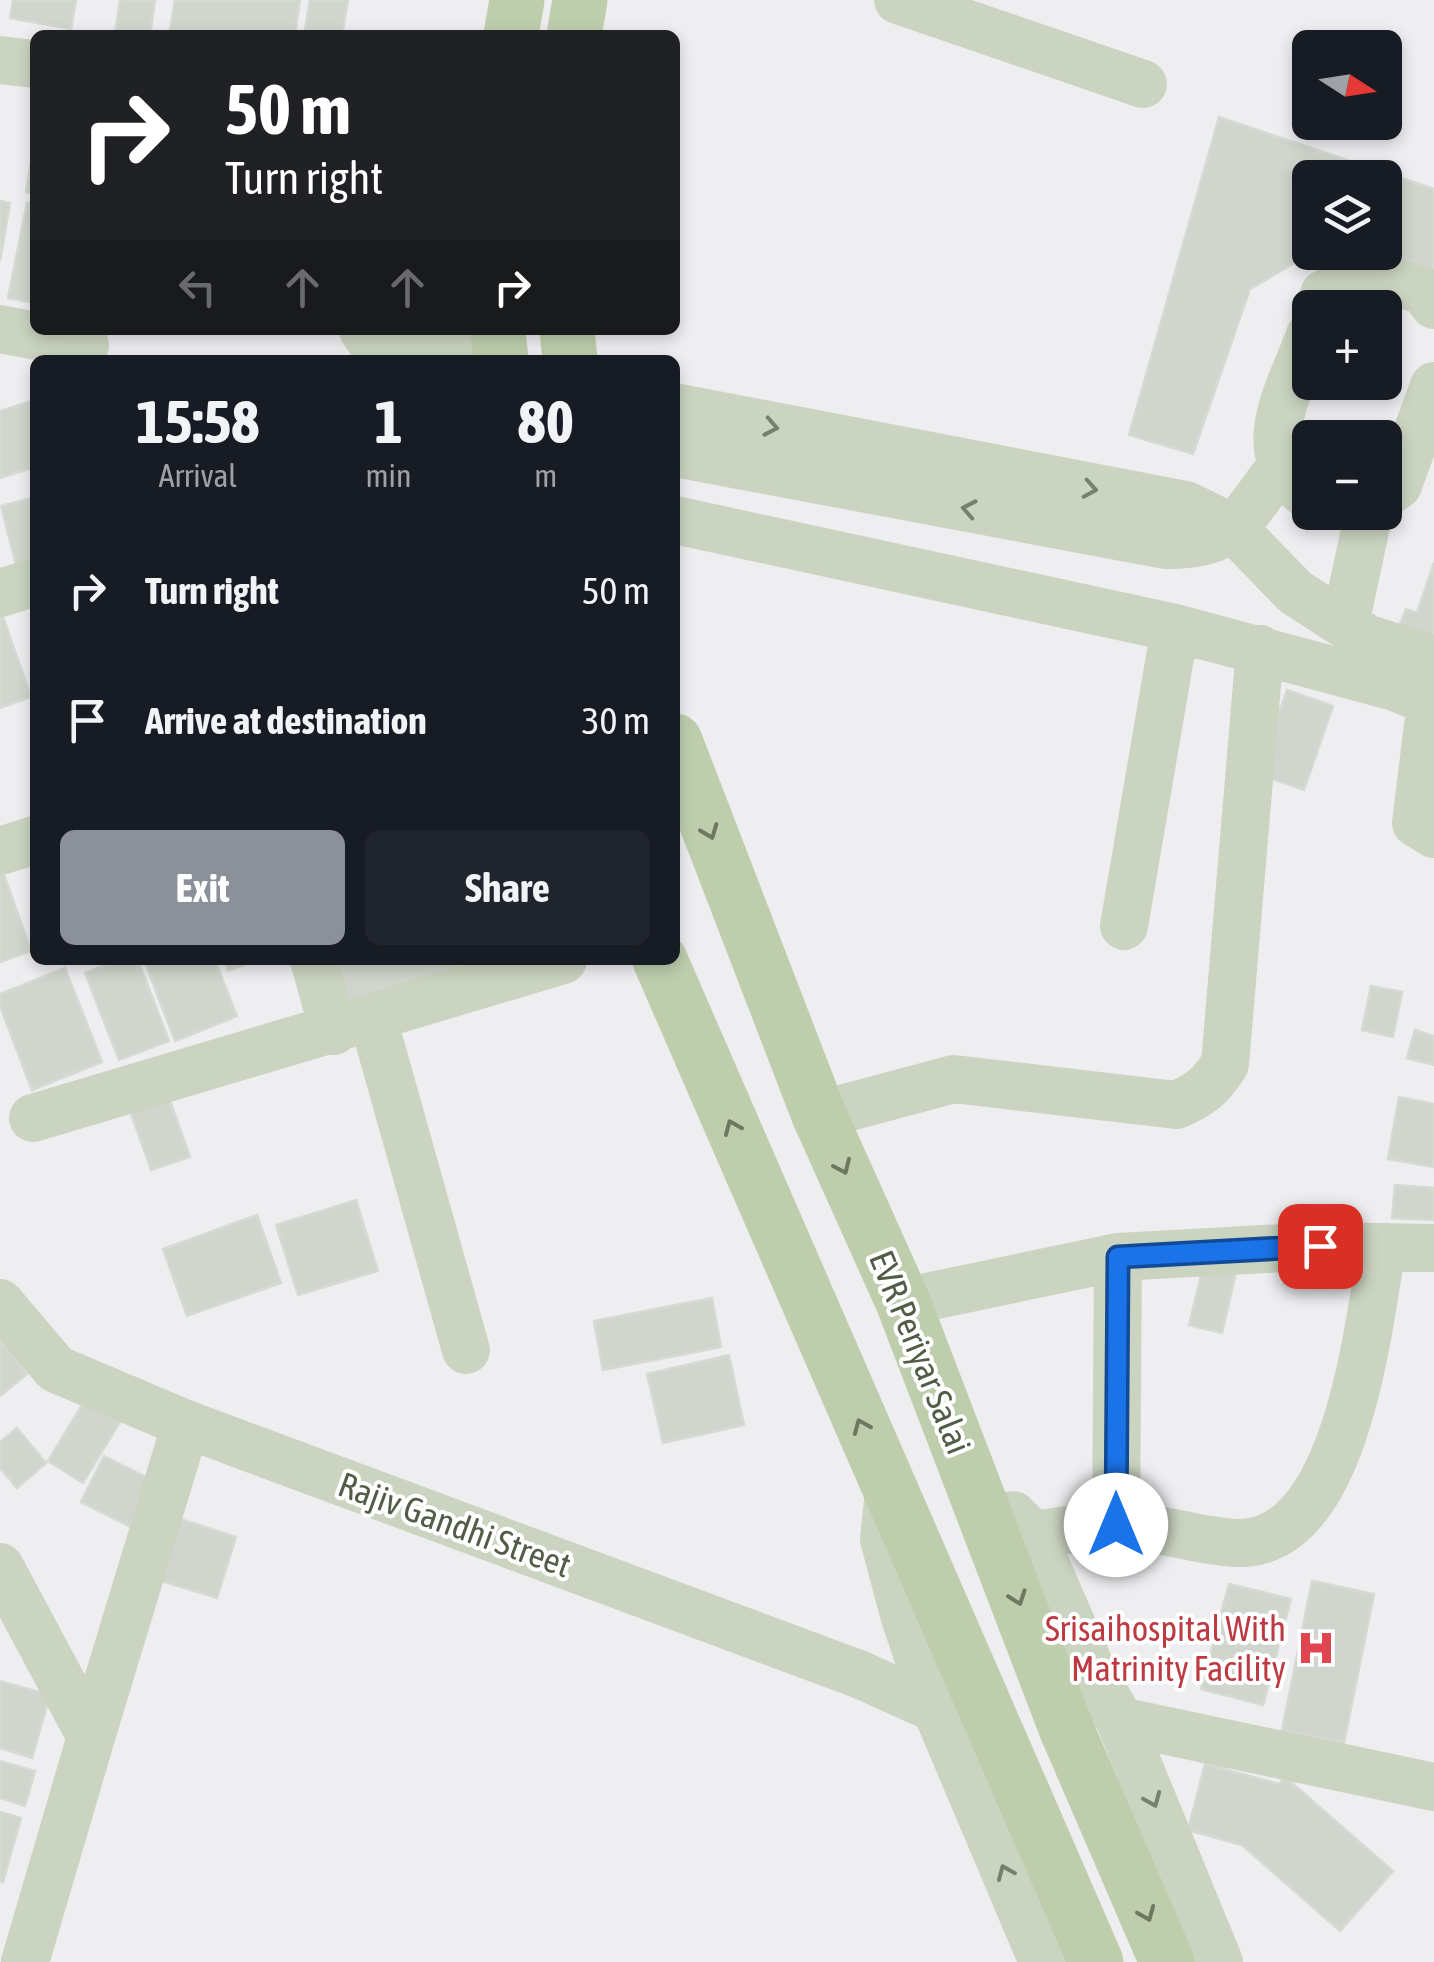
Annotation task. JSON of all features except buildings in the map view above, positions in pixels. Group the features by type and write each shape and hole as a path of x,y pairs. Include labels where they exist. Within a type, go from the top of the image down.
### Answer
{"main road":[{"path":"513,30 517,0"},
{"path":"575,30 580,0"},
{"name":"EVR Periyar Salai","path":"680,755 820,1114 903,1302 1066,1728 1167,1962"},
{"path":"662,965 1096,1962"}],"street":[{"path":"898,0 1143,84"},
{"path":"0,60 30,63"},
{"path":"1331,290 1363,272 1424,291 1434,305"},
{"path":"0,329 30,335"},
{"path":"33,335 87,345"},
{"path":"366,335 372,343 389,348 500,346"},
{"path":"1292,386 1276,432 1292,474"},
{"path":"1402,473 1434,386"},
{"path":"680,409 1186,505 1233,528 1295,592 1433,688"},
{"path":"680,455 1164,545 1200,545 1224,537 1292,484"},
{"path":"680,521 1433,688"},
{"path":"1345,624 1365,530"},
{"path":"0,594 30,584"},
{"path":"1124,926 1175,628"},
{"path":"820,1114 954,1079 1176,1104 1201,1094 1214,1082 1225,1064 1260,649"},
{"path":"1433,688 1416,822 1434,834"},
{"path":"0,851 30,842"},
{"path":"317,965 354,1025 466,1350"},
{"path":"33,1118 547,965"},
{"path":"903,1302 1118,1257 1320,1246 1434,1248"},
{"path":"1033,1535 1116,1525 1242,1544 1279,1532 1310,1508 1357,1385 1382,1248"},
{"path":"1116,1525 1118,1257"},
{"name":"Rajiv Gandhi Street","path":"0,1304 56,1369 186,1424 861,1676 936,1709"},
{"path":"25,1962 186,1424"},
{"path":"971,1474 1033,1535 1091,1669 1120,1722 1220,1962"},
{"path":"889,1491 884,1538 936,1709 1043,1962"},
{"path":"0,1567 91,1737"},
{"path":"0,1644 49,1660"},
{"path":"1120,1722 1434,1787"},
{"path":"1388,1778 1434,1825"}],"place":[{"name":"Srisaihospital With Matrinity Facility","path":"1316,1648"}],"route":[{"path":"1116,1525 1118,1257 1320,1246"}]}
